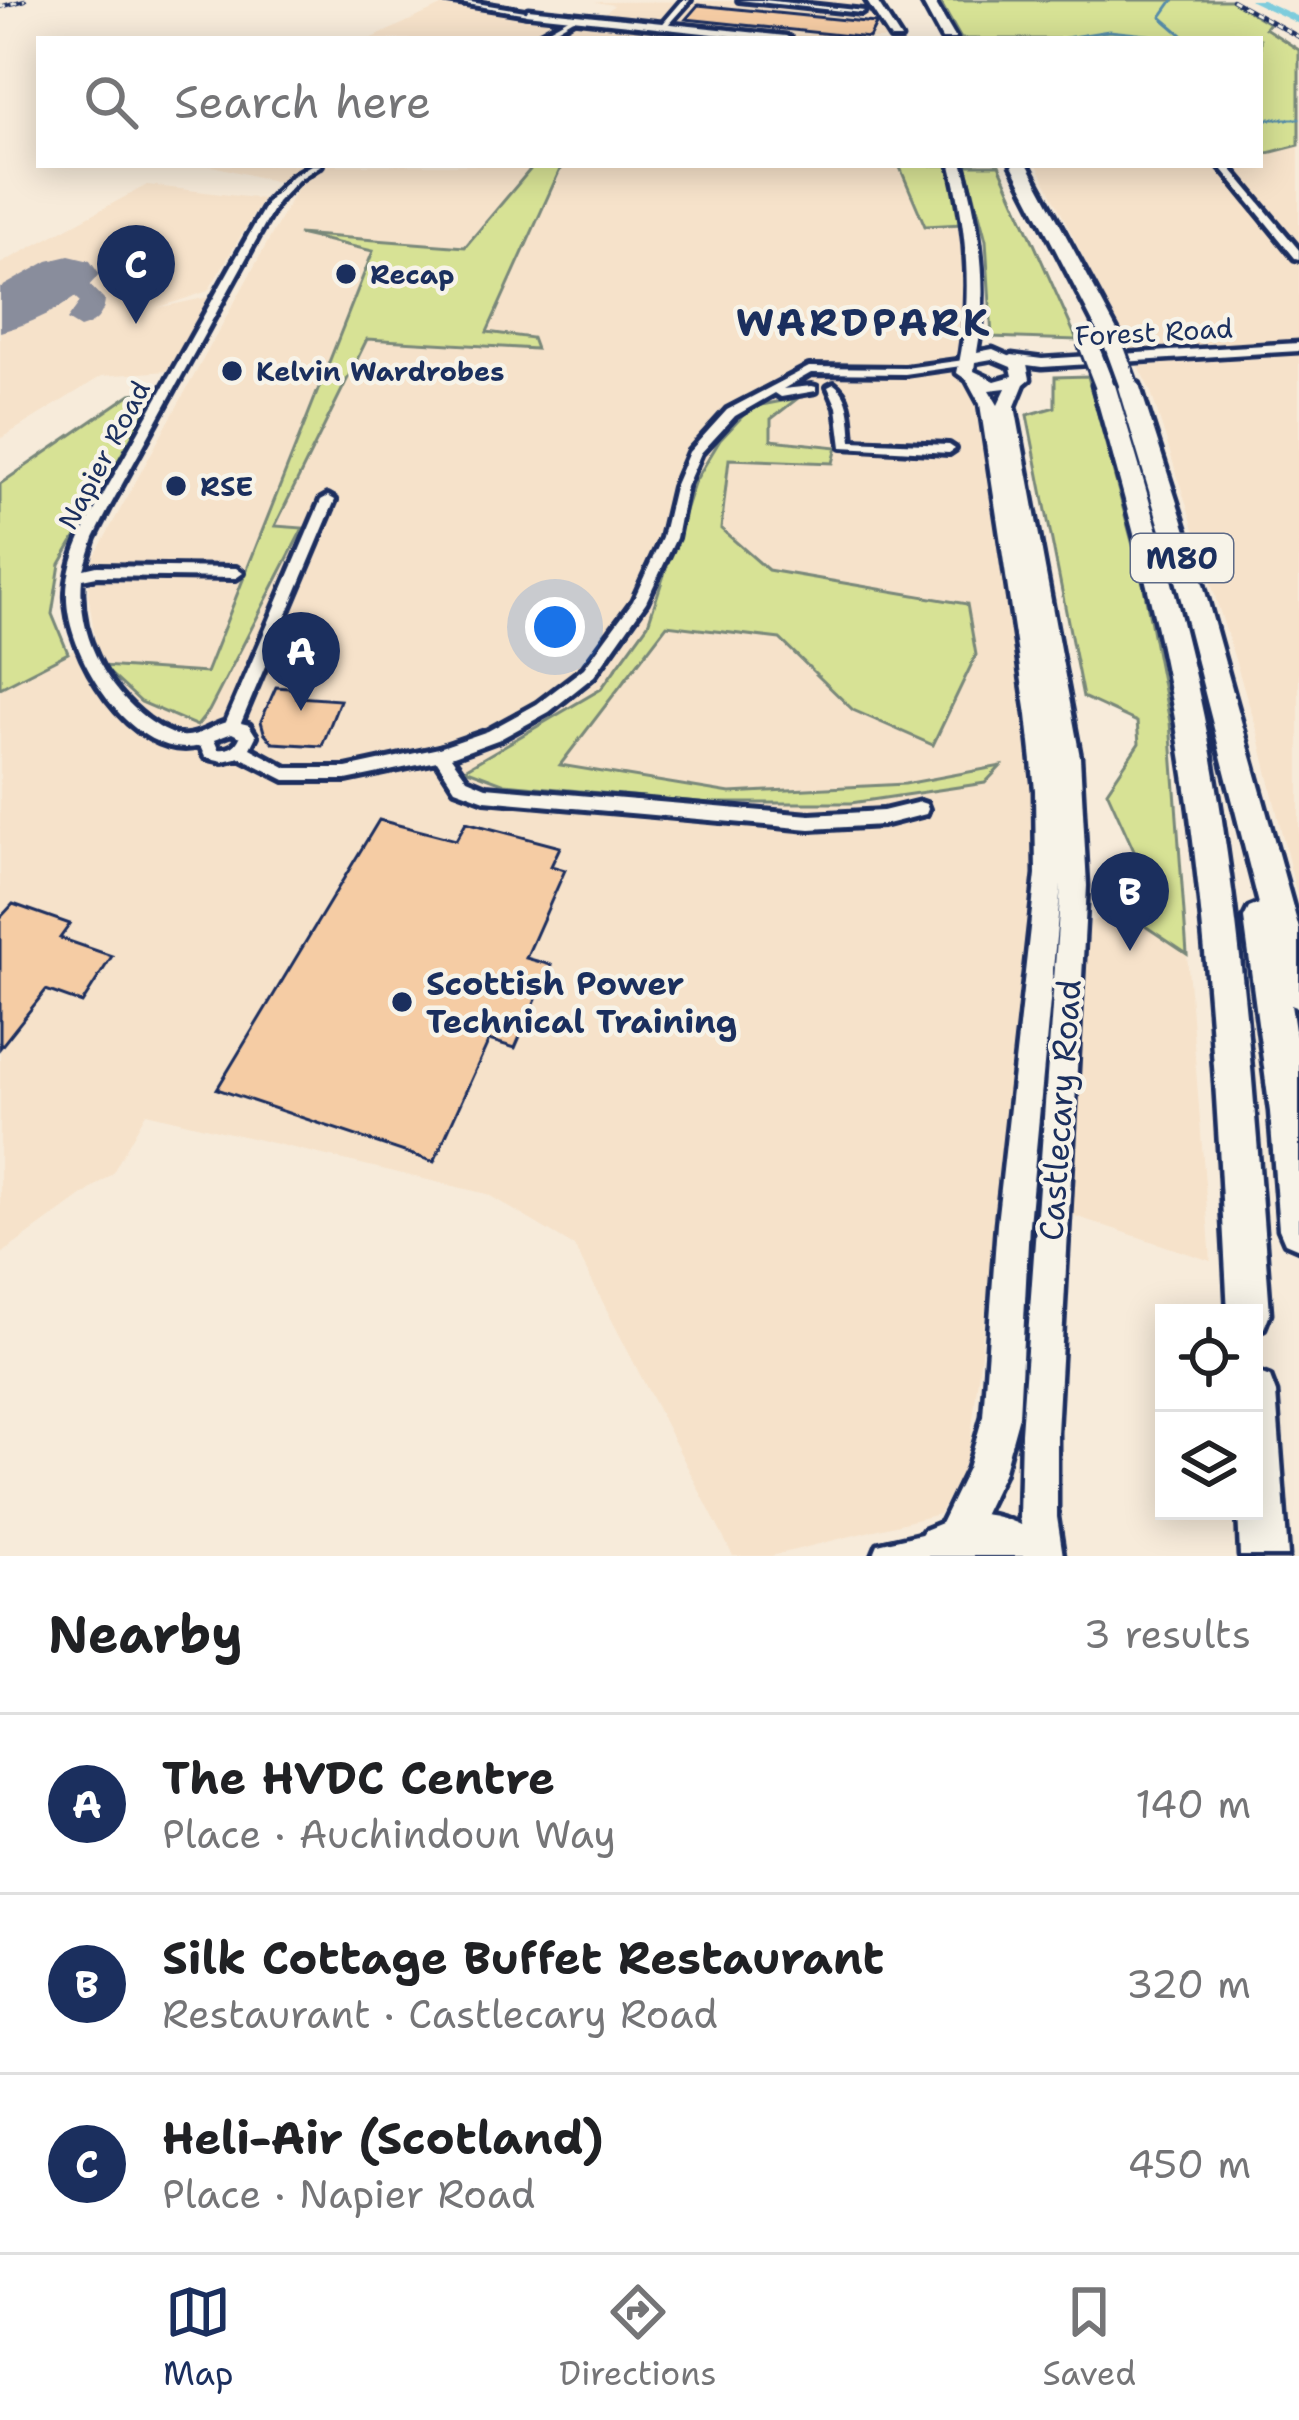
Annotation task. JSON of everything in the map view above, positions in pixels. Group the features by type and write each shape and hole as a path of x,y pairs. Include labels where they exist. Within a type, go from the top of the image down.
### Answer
{"highway":[{"path":"917,0 936,36"},
{"path":"927,0 947,36"},
{"name":"M80","path":"1008,168 1057,260 1087,341 1116,385 1232,734 1299,992"},
{"name":"M80","path":"1022,168 1112,340 1116,385 1195,751 1227,1020 1248,1304"},
{"name":"M80","path":"1232,734 1280,1044 1299,1229"},
{"path":"1255,1412 1261,1556"}],"main road":[{"path":"871,0 894,36"},
{"name":"Castlecary Road","path":"939,1547 985,1474 1001,1416 1013,1223 1049,874 1048,790 1038,715 988,404 969,370 974,329 967,206 958,168"},
{"path":"974,329 1013,369"},
{"path":"969,370 993,386 1013,369"},
{"path":"969,370 1013,369"},
{"name":"Castlecary Road","path":"1013,369 1006,406 1068,757 1074,886 1040,1432 1038,1516 1044,1556"},
{"path":"939,1547 982,1532 1008,1540 1031,1556"}],"street":[{"path":"444,0 757,36"},
{"path":"662,26 687,0"},
{"path":"742,0 861,11"},
{"path":"540,36 574,17"},
{"name":"Napier Road","path":"312,168 273,201 100,512 75,576 73,607 88,658 110,691 147,727 167,738 190,744 207,741 208,750 216,755 240,750 285,775 346,774 441,754 543,708 589,672 639,602 669,538 680,487 695,452 731,413 806,371 826,370"},
{"path":"1226,168 1299,256"},
{"name":"Forest Road","path":"1013,369 1297,353"},
{"path":"826,370 969,370"},
{"path":"826,370 843,407 848,467"},
{"path":"836,384 867,372"},
{"path":"800,378 843,407"},
{"name":"Napier Road","path":"757,399 836,384"},
{"path":"846,444 949,449"},
{"path":"232,726 328,500"},
{"path":"75,576 236,573"},
{"path":"207,741 220,729 232,726 248,736 240,750"},
{"path":"441,754 461,784 485,793 810,822 883,818 920,809"},
{"path":"890,1556 939,1547"}],"shaded area":[{"path":"866,0 887,36 775,36 600,18 614,5 595,2"},
{"path":"441,6 731,36 376,36"},
{"path":"1299,145 1299,905 1258,733 1151,392 1039,168 1263,168 1266,151"},
{"path":"221,168 951,168 962,224 967,329 956,355 962,383 974,396 1031,765 1033,908 968,1463 939,1514 771,1556 733,1556 574,1246 487,1194 146,1113 112,1174 0,1255 0,688 95,639 88,593 93,559 298,187"},
{"path":"147,185 263,199 208,291 157,308 209,297 167,371 102,376 0,439 0,264"},
{"path":"1121,910 1187,954 1211,1261 1063,1212 1079,926"}],"green space":[{"path":"939,0 1230,0 1269,23 1265,28 1299,50 1299,145 1263,154 1263,36 959,36"},
{"path":"531,168 561,168 487,332 532,338 536,349 367,339 275,526 303,528 209,711 197,726 141,702 102,666 206,673 373,251 298,234 465,247"},
{"path":"900,168 951,168 962,224 925,226"},
{"path":"967,168 1000,168 1077,340 992,337 986,240"},
{"path":"1088,376 1143,583 1170,722 1187,954 1121,910 1157,902 1107,791 1139,743 1137,722 1083,697 1027,415 1055,407 1055,377"},
{"path":"160,390 60,564 52,614 68,653 0,688 0,484 131,394"},
{"path":"798,398 771,419 771,440 837,447 833,463 729,459 721,529 768,570 967,604 976,655 933,745 853,710 780,639 667,625 560,765 730,793 905,784 1001,766 985,783 851,803 708,803 505,784 465,769 601,689 648,624 694,483 720,440 751,407"}],"building":[{"path":"698,5 876,24 870,36 850,36 686,19"},
{"path":"276,687 301,689 297,697 340,700 322,746 273,743 264,732 261,721"},
{"name":"Scottish Power Technical Training","path":"379,820 456,840 466,822 560,847 551,866 565,870 526,958 551,965 515,1048 489,1040 434,1162 217,1089"},
{"path":"13,904 70,924 60,938 112,956 82,1003 46,990 0,1048 0,918"}],"waterway":[{"path":"1173,0 1161,17 1180,36"},
{"path":"1254,0 1299,21"},
{"path":"1078,36 1109,31 1157,36"},
{"path":"1263,119 1299,119"}],"taxiway":[{"path":"59,280 75,284 93,301 91,312 80,320"}],"runway":[{"path":"0,313 69,274"}],"railway":[{"path":"0,7 25,0"},
{"path":"1232,0 1299,37"}],"place":[{"name":"Recap","path":"346,274"},
{"name":"Heli-Air (Scotland)","path":"136,324"},
{"name":"Kelvin Wardrobes","path":"232,371"},
{"name":"RSE","path":"176,486"},
{"name":"The HVDC Centre","path":"301,711"},
{"name":"Silk Cottage Buffet Restaurant","path":"1130,951"},
{"name":"Scottish Power Technical Training","path":"402,1002"}],"district":[{"name":"WARDPARK","path":"864,322"}]}
